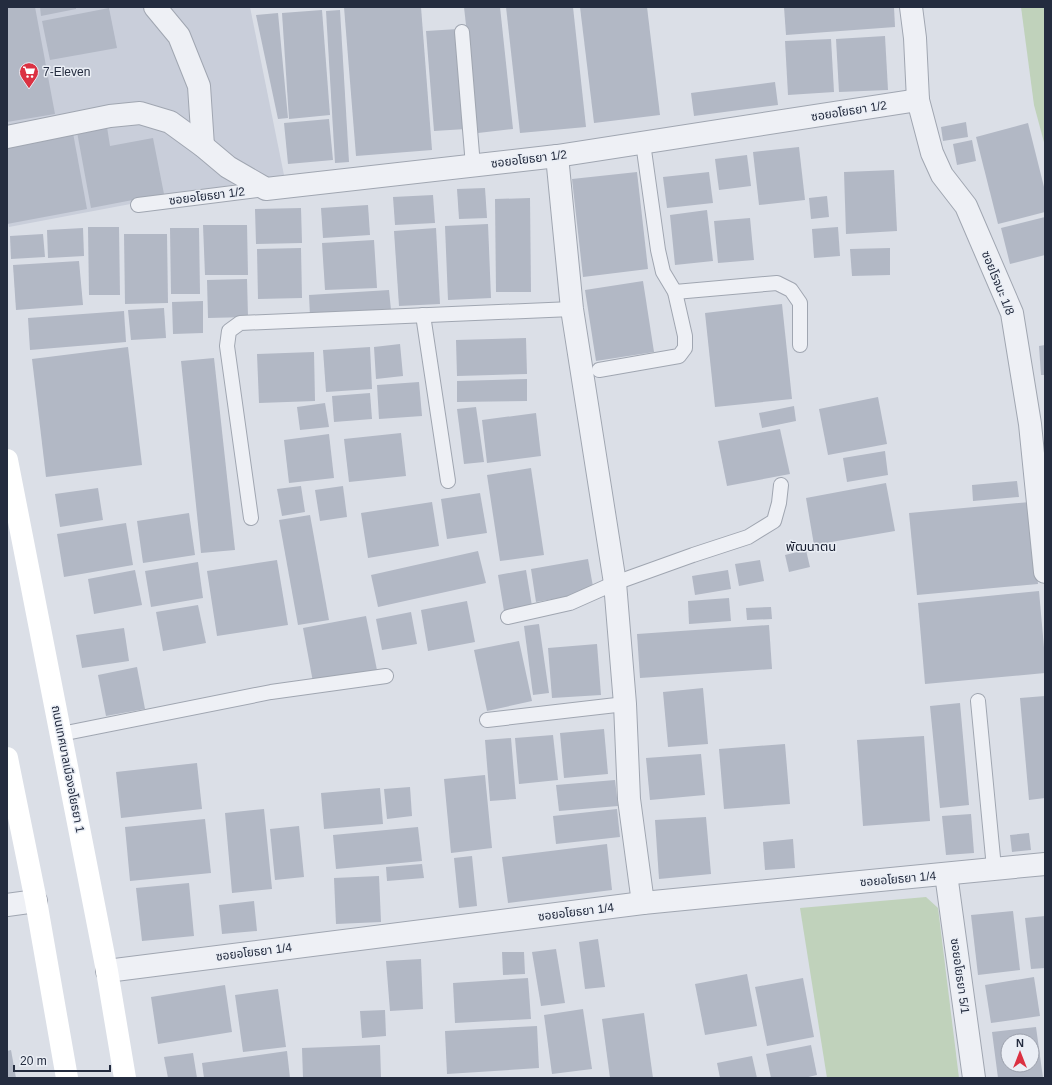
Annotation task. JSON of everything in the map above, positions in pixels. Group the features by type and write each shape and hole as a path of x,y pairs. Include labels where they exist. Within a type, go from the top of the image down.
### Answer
{"main road":[{"name":"ถนนเทศบาลเมืองอโยธยา 1","path":"7,460 107,971 125,1078"},
{"path":"7,758 14,829 36,901 67,1078"}],"street":[{"path":"155,7 179,36 199,86 204,146"},
{"name":"ซอยโรจนะ 1/8","path":"911,7 915,38 918,100 932,152 942,175 966,206 1012,313 1030,424 1045,572"},
{"name":"ซอยอโยธยา 1/2","path":"266,189 557,156 918,100"},
{"path":"7,137 110,116 140,113 170,122 204,146 228,167 266,189"},
{"path":"557,156 572,309 615,584 625,704 629,799 643,903"},
{"name":"ซอยอโยธยา 1/4","path":"107,971 643,903 1045,864"},
{"name":"ซอยอโยธยา 5/1","path":"946,874 974,1078"},
{"path":"7,905 36,901"}],"lane":[{"path":"462,32 473,166"},
{"path":"599,370 679,356 685,348 685,336 675,292 663,272 658,250 643,143"},
{"name":"ซอยอโยธยา 1/2","path":"138,205 266,189"},
{"path":"675,292 777,284 791,290 800,303 800,346"},
{"path":"251,518 227,346 229,331 240,323 572,309"},
{"path":"423,315 448,481"},
{"path":"508,617 570,602 693,555 748,537 774,521 779,503 781,485"},
{"path":"61,734 271,692 386,676"},
{"path":"978,701 994,868"},
{"path":"487,720 625,704"}],"shaded area":[{"path":"7,7 250,7 284,175 9,227 7,218"}],"green space":[{"path":"1021,7 1045,7 1045,146 1034,105"},
{"path":"926,897 938,908 959,1078 827,1078 800,908"}],"building":[{"path":"7,7 35,7 55,114 7,122"},
{"path":"40,7 76,7 76,9 41,16"},
{"path":"344,7 421,7 432,150 356,156"},
{"path":"464,7 500,7 513,129 478,133"},
{"path":"506,7 573,7 586,127 520,133"},
{"path":"580,7 647,7 660,115 594,123"},
{"path":"784,7 894,7 895,27 786,35"},
{"path":"109,8 117,48 50,60 42,21"},
{"path":"322,10 330,115 289,119 282,13"},
{"path":"340,10 349,162 335,163 326,11"},
{"path":"278,13 288,118 278,119 256,15"},
{"path":"458,29 466,129 434,131 426,31"},
{"path":"885,36 888,90 839,92 836,39"},
{"path":"831,39 834,92 788,95 785,41"},
{"path":"775,82 778,105 694,116 691,93"},
{"path":"329,119 333,160 288,164 284,123"},
{"path":"966,122 968,137 943,141 941,127"},
{"path":"1028,123 1045,191 1045,212 998,224 976,137"},
{"path":"107,127 110,146 153,138 164,194 91,208 77,132"},
{"path":"73,133 87,209 7,224 7,145"},
{"path":"972,140 976,161 957,165 953,144"},
{"path":"799,147 805,200 759,205 753,152"},
{"path":"747,155 751,186 719,190 715,159"},
{"path":"894,170 897,231 846,234 844,172"},
{"path":"637,172 648,269 583,277 572,179"},
{"path":"709,172 713,203 667,208 663,177"},
{"path":"485,188 487,218 459,219 457,189"},
{"path":"433,195 435,223 395,225 393,197"},
{"path":"827,196 829,217 811,219 809,198"},
{"path":"530,198 531,292 496,292 495,199"},
{"path":"368,205 370,235 323,238 321,208"},
{"path":"301,208 302,243 256,244 255,209"},
{"path":"707,210 713,261 675,265 670,215"},
{"path":"1045,217 1045,255 1010,264 1001,228"},
{"path":"750,218 754,260 718,263 714,221"},
{"path":"488,224 491,298 448,300 445,226"},
{"path":"203,225 247,225 248,275 205,275"},
{"path":"88,227 119,227 120,295 89,295"},
{"path":"838,227 840,256 814,258 812,229"},
{"path":"83,228 84,256 48,258 47,230"},
{"path":"170,228 199,228 200,294 171,294"},
{"path":"436,228 440,304 399,306 394,231"},
{"path":"43,234 45,257 11,259 10,236"},
{"path":"124,234 167,234 168,303 125,304"},
{"path":"374,240 377,288 325,290 322,243"},
{"path":"301,248 302,298 258,299 257,249"},
{"path":"890,248 890,275 852,276 850,249"},
{"path":"79,261 83,305 16,310 13,265"},
{"path":"247,279 248,317 208,318 207,280"},
{"path":"643,281 654,352 596,361 585,290"},
{"path":"389,290 391,310 310,316 309,295"},
{"path":"203,301 203,333 173,334 172,302"},
{"path":"782,304 792,399 715,407 705,313"},
{"path":"164,308 166,338 131,340 128,310"},
{"path":"124,311 126,342 30,350 28,318"},
{"path":"526,338 527,374 457,376 456,340"},
{"path":"400,344 403,376 376,379 374,347"},
{"path":"1045,345 1045,375 1041,375 1039,346"},
{"path":"128,347 142,465 46,477 32,359"},
{"path":"370,347 372,389 326,392 323,350"},
{"path":"314,352 315,401 259,403 257,354"},
{"path":"214,358 235,550 201,553 181,361"},
{"path":"527,379 527,401 457,402 457,381"},
{"path":"419,382 422,416 379,419 377,385"},
{"path":"370,393 372,419 334,422 332,396"},
{"path":"878,397 887,444 828,455 819,409"},
{"path":"325,403 329,427 300,430 297,407"},
{"path":"794,406 796,421 762,428 759,413"},
{"path":"476,407 484,462 464,464 457,409"},
{"path":"536,413 541,456 487,463 482,420"},
{"path":"780,429 790,474 727,486 718,441"},
{"path":"401,433 406,476 349,482 344,439"},
{"path":"329,434 334,478 289,483 284,440"},
{"path":"885,451 888,475 847,482 843,458"},
{"path":"531,468 544,555 500,561 487,475"},
{"path":"1017,481 1019,497 973,501 972,485"},
{"path":"886,483 895,531 814,545 806,498"},
{"path":"301,486 305,512 282,516 277,489"},
{"path":"343,486 347,517 320,521 315,490"},
{"path":"98,488 103,520 60,527 55,494"},
{"path":"480,493 487,533 447,539 441,499"},
{"path":"432,502 439,546 368,558 361,513"},
{"path":"1030,502 1038,584 917,595 909,513"},
{"path":"189,513 195,555 143,563 137,521"},
{"path":"310,515 329,620 298,625 279,520"},
{"path":"126,523 133,565 64,577 57,534"},
{"path":"806,550 810,567 789,572 785,555"},
{"path":"478,551 486,583 378,607 371,575"},
{"path":"588,559 594,592 536,602 531,569"},
{"path":"277,560 288,625 217,636 207,571"},
{"path":"760,560 764,581 739,586 735,564"},
{"path":"198,562 203,598 151,607 145,571"},
{"path":"135,570 142,605 94,614 88,579"},
{"path":"526,570 532,606 504,611 498,575"},
{"path":"728,570 731,589 695,595 692,576"},
{"path":"1039,591 1045,673 925,684 918,603"},
{"path":"729,598 731,621 689,624 688,601"},
{"path":"467,601 475,642 428,651 421,610"},
{"path":"198,605 206,643 163,651 156,612"},
{"path":"771,607 772,619 747,620 746,608"},
{"path":"411,612 417,644 382,650 376,619"},
{"path":"366,616 377,670 313,682 303,628"},
{"path":"539,624 549,693 533,695 524,626"},
{"path":"769,625 772,669 640,678 637,634"},
{"path":"124,628 129,661 82,668 76,635"},
{"path":"519,641 532,701 487,711 474,650"},
{"path":"597,644 601,695 552,698 548,648"},
{"path":"137,667 145,709 106,716 98,675"},
{"path":"703,688 708,744 668,747 663,692"},
{"path":"1045,696 1045,798 1029,800 1020,698"},
{"path":"960,703 969,805 940,808 930,706"},
{"path":"604,729 608,774 564,778 560,733"},
{"path":"553,735 558,780 519,784 515,738"},
{"path":"924,736 930,821 863,826 857,740"},
{"path":"511,738 516,799 490,801 485,740"},
{"path":"785,744 790,804 724,809 719,749"},
{"path":"701,754 705,795 650,800 646,758"},
{"path":"197,763 202,809 121,818 116,772"},
{"path":"485,775 492,848 451,853 444,779"},
{"path":"615,780 618,806 559,811 556,785"},
{"path":"410,787 412,816 387,819 384,789"},
{"path":"380,788 383,824 324,829 321,793"},
{"path":"264,809 272,889 232,893 225,813"},
{"path":"617,809 620,837 556,844 553,816"},
{"path":"971,814 974,853 946,855 942,816"},
{"path":"706,817 711,874 659,879 655,820"},
{"path":"205,819 211,873 130,881 125,827"},
{"path":"299,826 304,877 275,880 270,829"},
{"path":"418,827 422,861 336,869 333,835"},
{"path":"1029,833 1031,850 1012,852 1010,835"},
{"path":"793,839 795,868 765,870 763,842"},
{"path":"607,844 612,890 508,903 502,857"},
{"path":"472,856 477,906 459,908 454,858"},
{"path":"422,864 424,878 387,881 386,867"},
{"path":"379,876 381,922 336,924 334,878"},
{"path":"189,883 194,936 142,941 136,888"},
{"path":"254,901 257,931 222,934 219,905"},
{"path":"1013,911 1020,970 978,975 971,915"},
{"path":"1045,916 1045,968 1031,969 1025,918"},
{"path":"598,939 605,987 585,989 579,942"},
{"path":"556,949 565,1003 541,1006 532,952"},
{"path":"502,952 524,952 525,974 503,975"},
{"path":"421,959 423,1009 390,1011 386,961"},
{"path":"747,974 757,1026 705,1035 695,984"},
{"path":"1034,977 1040,1016 991,1023 985,985"},
{"path":"528,978 531,1019 455,1023 453,983"},
{"path":"803,978 814,1037 767,1046 755,987"},
{"path":"225,985 232,1032 158,1044 151,997"},
{"path":"278,989 286,1047 243,1052 235,995"},
{"path":"583,1009 592,1069 552,1074 544,1015"},
{"path":"385,1010 386,1036 362,1038 360,1011"},
{"path":"644,1013 653,1078 610,1078 602,1019"},
{"path":"537,1026 539,1068 447,1074 445,1031"},
{"path":"1036,1027 1037,1033 1000,1033 1000,1073 1040,1073 1040,1056 1043,1078 998,1078 992,1032"},
{"path":"380,1045 381,1078 303,1078 302,1048"},
{"path":"811,1045 817,1075 804,1078 771,1078 766,1054"},
{"path":"11,1050 16,1078 7,1078 7,1051"},
{"path":"287,1051 290,1078 204,1078 202,1063"},
{"path":"193,1053 197,1078 168,1078 164,1057"},
{"path":"752,1056 757,1078 720,1078 717,1063"}],"place":[{"name":"7-Eleven","path":"29,89"}],"district":[{"name":"พัฒนาตน","path":"811,546"}]}
